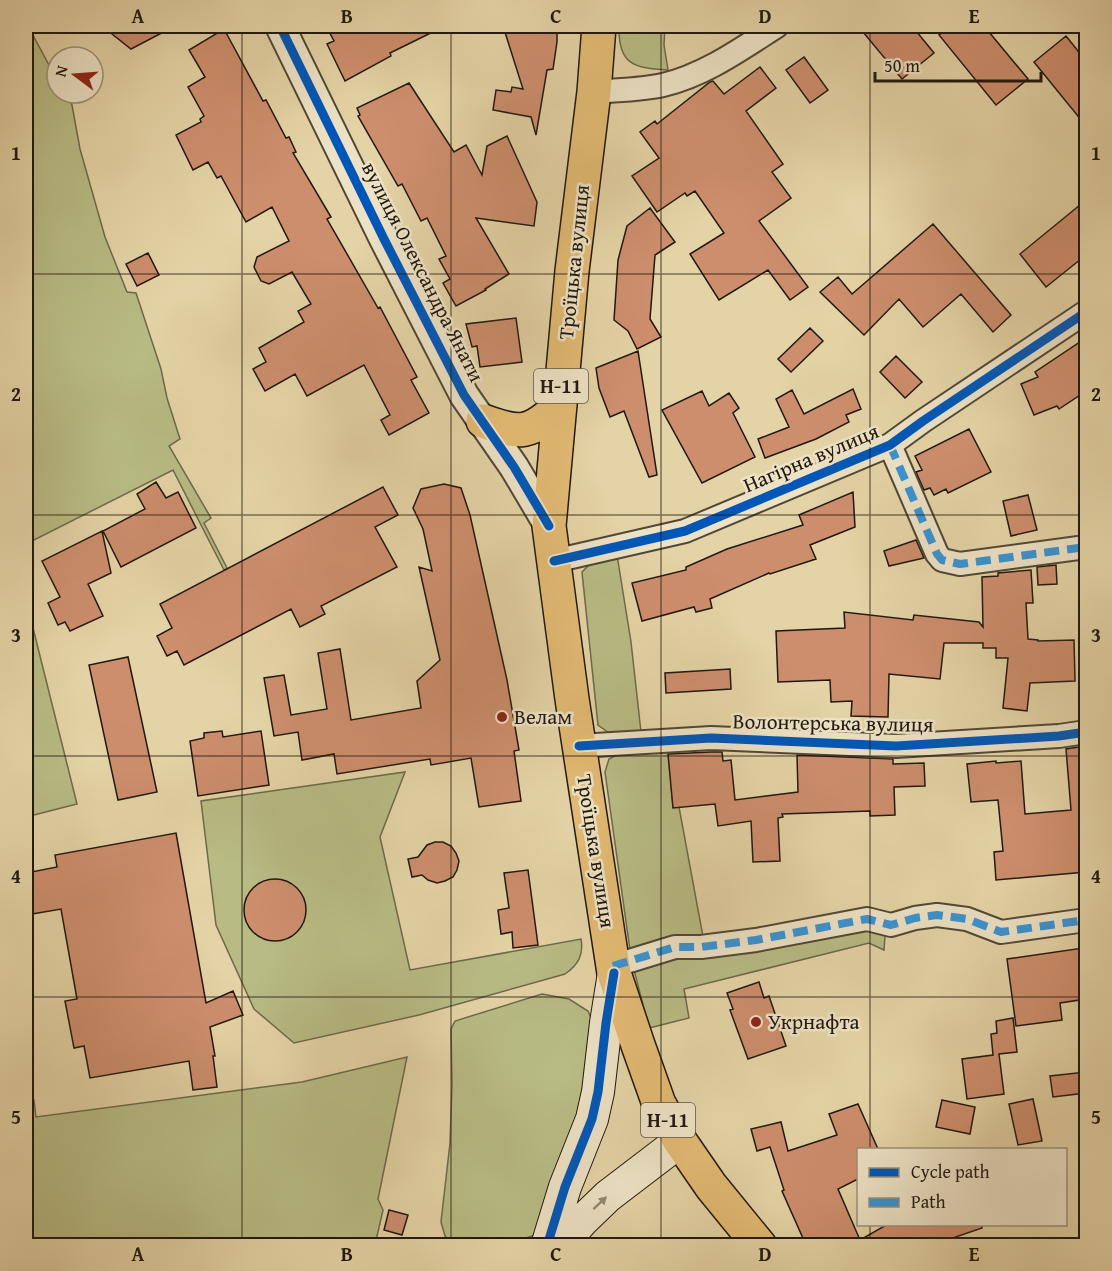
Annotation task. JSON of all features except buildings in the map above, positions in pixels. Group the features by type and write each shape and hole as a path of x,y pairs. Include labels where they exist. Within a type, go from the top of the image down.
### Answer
{"main road":[{"name":"Троїцька вулиця","path":"599,26 594,92 572,271 549,526 579,747 614,970 659,1104 680,1141 711,1186 760,1245"},
{"path":"483,421 518,431 541,424 560,406"},
{"path":"547,1245 565,1187 592,1119 598,1092 614,970"},
{"path":"560,1245 608,1196 680,1141"}],"street":[{"name":"вулиця Олександра Янати","path":"280,26 464,395 514,467 549,526"},
{"path":"594,92 663,85 697,73 732,55 777,26"},
{"name":"Нагірна вулиця","path":"554,561 685,531 890,445 1086,312"},
{"path":"890,445 937,554 942,560 960,564 1086,547"},
{"name":"Волонтерська вулиця","path":"579,747 711,738 896,746 1059,736 1086,732"},
{"path":"614,970 675,947 701,947 756,940 867,919 891,925 937,915 967,919 1001,932 1086,920"}],"green space":[{"path":"26,26 28,26 45,58 45,105 72,105 80,149 105,237 127,292 136,293 161,369 167,398 180,439 169,446 211,518 204,523 227,568 224,570 173,470 26,544"},
{"path":"619,26 665,26 664,45 668,70 646,68 630,62 621,49"},
{"path":"617,555 631,642 641,732 612,735 598,725 582,572 593,561"},
{"path":"26,600 77,804 26,817"},
{"path":"668,751 673,807 679,807 704,942 631,957 605,772 609,759 619,754"},
{"path":"405,772 380,837 410,970 581,939 582,950 579,959 565,974 419,1015 294,1043 254,1009 216,925 201,801"},
{"path":"866,923 893,929 885,936 884,950 869,943 684,989 689,1018 649,1028 633,966"},
{"path":"542,994 569,999 588,1011 595,1027 595,1071 541,1233 505,1245 455,1245 445,1236 441,1222 450,1143 451,1029 455,1021"},
{"path":"407,1057 378,1199 383,1210 375,1245 26,1245 26,1101 34,1100 36,1117 302,1082"}],"marked path":[{"path":"890,445 937,554 942,560 960,564 1086,547"},
{"path":"613,966 675,947 701,947 756,940 867,919 891,925 937,915 967,919 1001,932 1086,920"}],"cycle path":[{"path":"280,26 384,239 464,395 514,467 549,526"},
{"path":"554,561 685,531 890,445 1086,312"},
{"path":"579,746 711,738 896,746 1059,736 1086,732"},
{"path":"547,1246 565,1187 592,1119 598,1092 614,973"}],"place":[{"name":"Велам","path":"502,717"},
{"name":"Укрнафта","path":"756,1022"}]}
